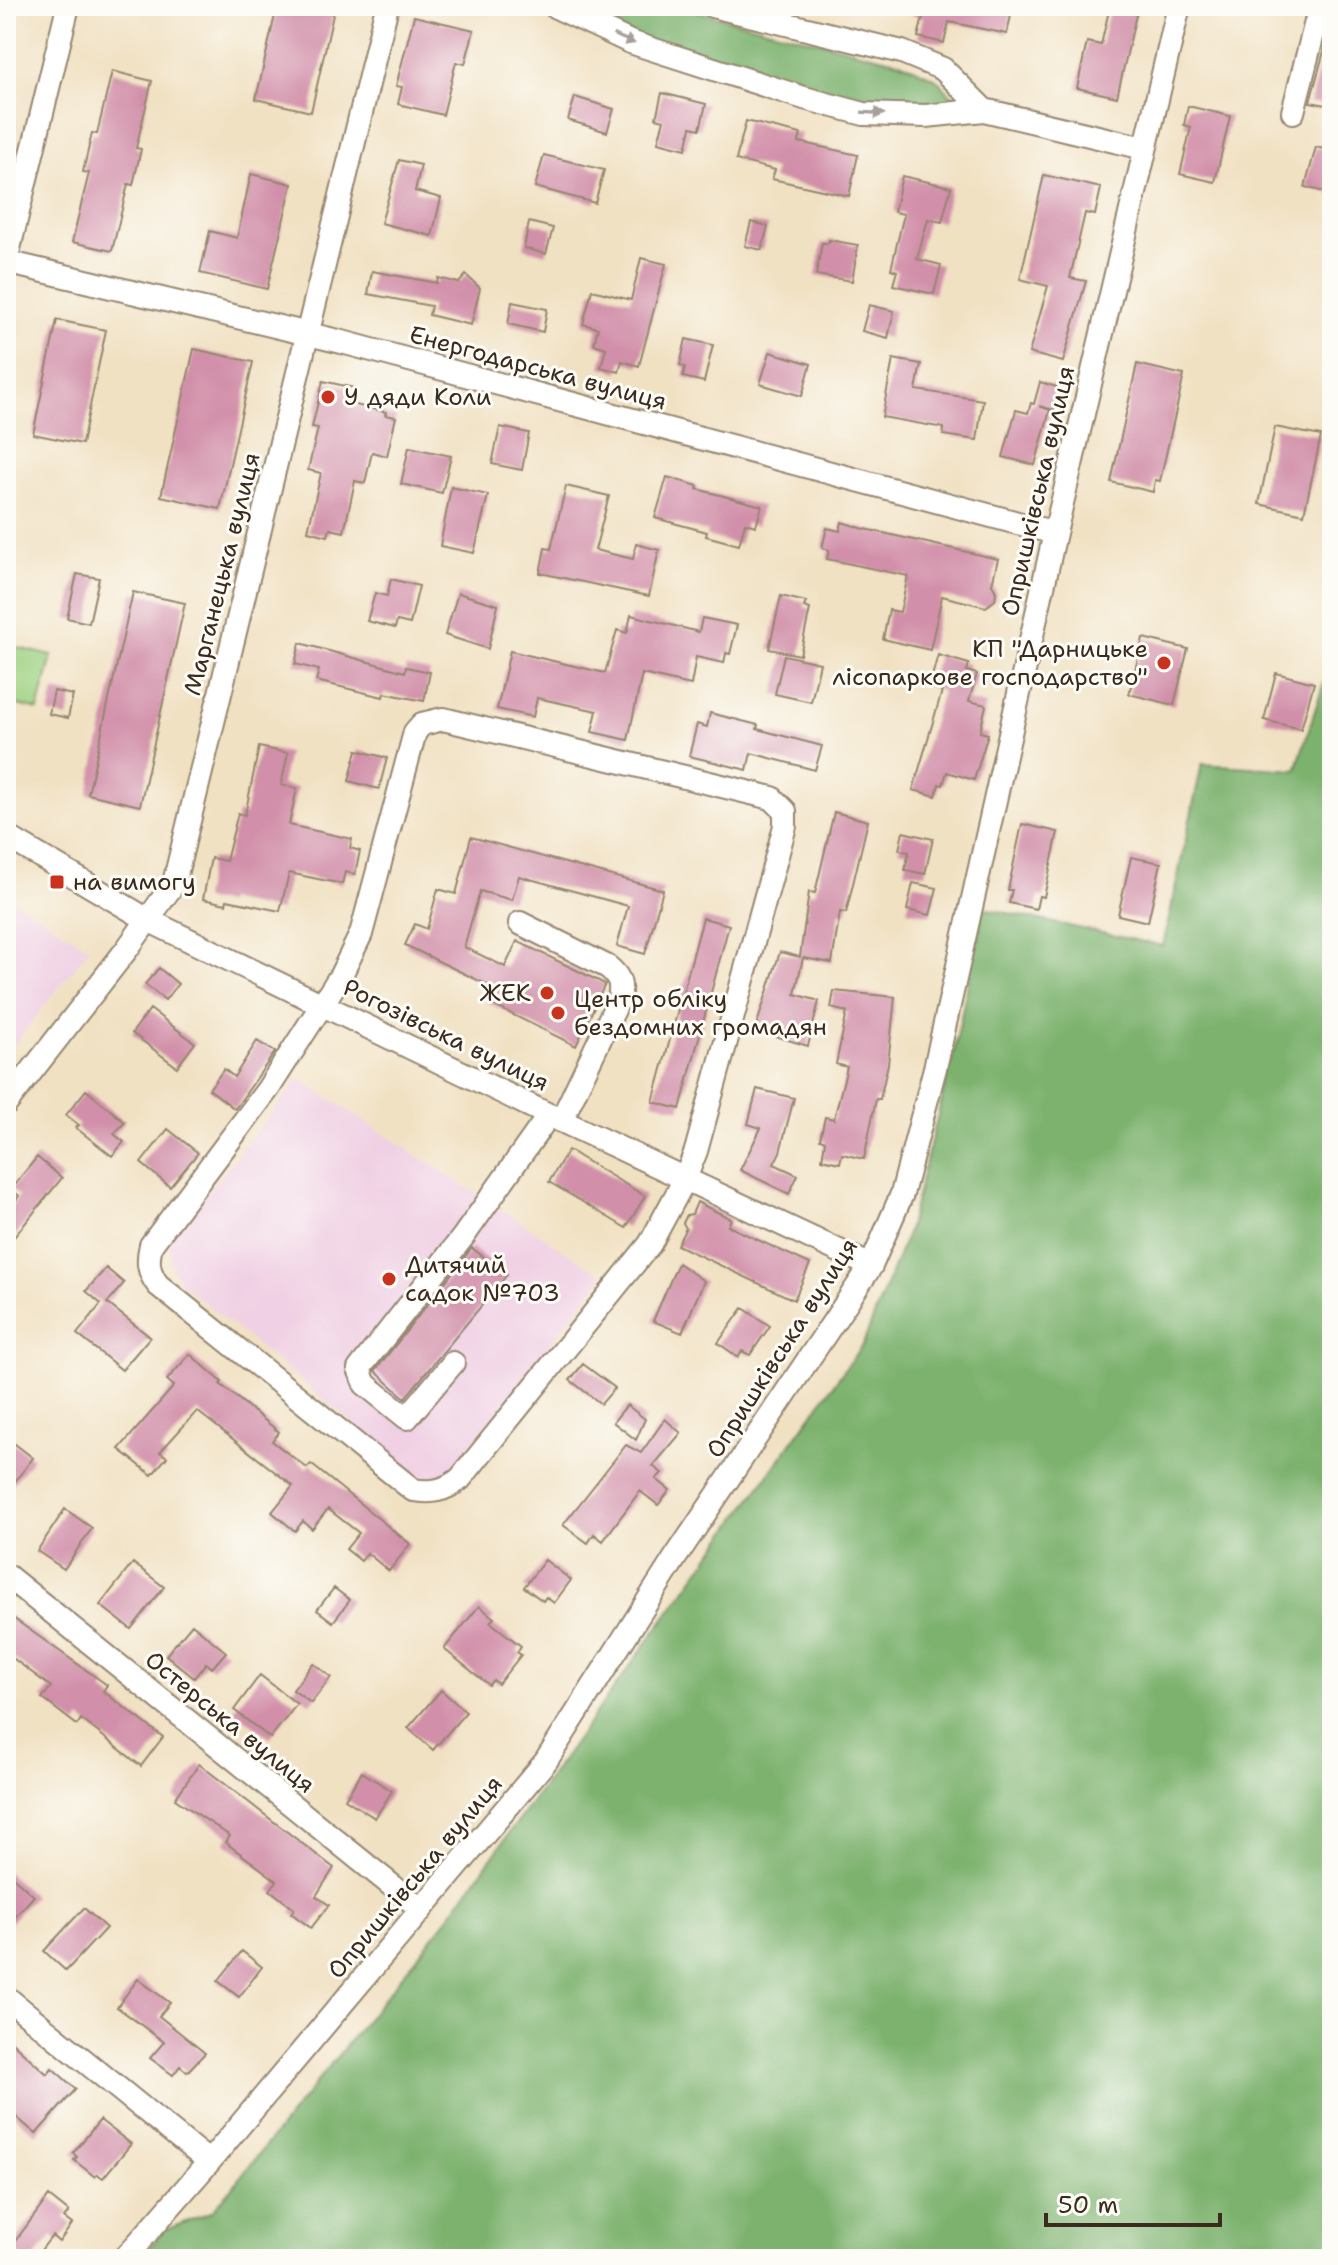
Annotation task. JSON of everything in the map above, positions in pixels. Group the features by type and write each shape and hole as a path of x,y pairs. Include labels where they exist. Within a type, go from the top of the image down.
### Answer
{"street":[{"path":"6,262 68,6"},
{"name":"Марганецька вулиця","path":"6,1104 174,883 387,6"},
{"path":"554,6 630,42 864,114 926,116 984,110 1144,148"},
{"path":"712,6 902,52 943,69 984,110"},
{"name":"Опришківська вулиця","path":"124,2259 546,1761 675,1558 871,1266 902,1194 935,1068 1055,533 1179,6"},
{"path":"1293,112 1320,6"},
{"name":"Енергодарська вулиця","path":"6,262 307,334 1055,533"},
{"path":"443,719 772,798 785,811 785,826 696,1151 685,1179 650,1244 460,1479 448,1489 430,1493 413,1490 158,1285 151,1276 148,1260 151,1245 268,1089 324,1004 361,934 415,732 422,724 443,719"},
{"name":"Рогозівська вулиця","path":"6,836 148,920 555,1118 871,1266"},
{"path":"453,1363 407,1418 365,1384 359,1369 555,1118 619,999 622,985 617,974 608,967 520,923"},
{"name":"Остерська вулиця","path":"6,1575 421,1909"},
{"path":"6,1997 209,2162"}],"shaded area":[{"path":"6,896 90,948 6,1055"},
{"name":"Дитячий садок №703","path":"299,1079 604,1276 446,1476 419,1477 179,1282 171,1264 169,1240"}],"green space":[{"path":"592,6 675,6 900,62 935,78 959,103 925,109 869,107 636,37 594,18"},
{"path":"6,645 52,656 38,710 6,702"},
{"path":"1332,657 1332,2259 139,2259 165,2230 213,2211 442,1926 863,1344 908,1231 954,1052 983,908 1163,946 1202,764 1296,770"}],"building":[{"path":"277,6 335,6 311,112 256,99"},
{"path":"912,6 1013,6 1007,34 949,22 944,43 918,37 923,17 911,15"},
{"path":"1110,6 1138,6 1117,97 1077,88 1087,42 1101,45"},
{"path":"414,16 474,30 465,64 456,62 443,115 398,104 402,87 396,86"},
{"path":"1326,44 1332,44 1332,106 1310,102"},
{"path":"112,71 152,81 136,148 141,149 133,185 128,184 112,251 72,242 89,173 83,172 92,133 97,134"},
{"path":"662,93 706,104 700,129 691,127 686,149 658,142 664,120 656,118"},
{"path":"575,97 614,109 607,132 568,120"},
{"path":"1188,106 1230,116 1215,182 1180,174 1191,127 1184,125"},
{"path":"746,121 801,134 799,142 858,155 849,196 772,179 775,170 736,160"},
{"path":"1316,147 1332,151 1332,194 1305,187"},
{"path":"544,155 604,170 595,203 535,187"},
{"path":"399,160 421,165 415,191 441,198 432,236 381,223"},
{"path":"251,174 292,184 267,289 200,273 210,231 237,238"},
{"path":"1044,175 1101,188 1095,215 1085,213 1070,278 1086,281 1063,362 1029,353 1048,286 1020,279"},
{"path":"902,176 951,187 942,222 928,219 917,259 941,265 934,294 893,285 897,271 891,269 904,214 894,212"},
{"path":"529,222 553,228 546,254 524,248"},
{"path":"751,222 768,226 762,250 745,246"},
{"path":"829,240 858,245 852,281 816,275 822,243 829,243"},
{"path":"641,258 666,264 639,366 622,361 619,372 601,367 606,348 594,344 598,328 583,324 592,290 631,300"},
{"path":"372,271 437,283 438,278 459,283 466,275 480,288 471,325 429,315 431,306 368,294"},
{"path":"512,302 547,309 543,332 508,324"},
{"path":"869,305 894,311 888,338 862,331"},
{"path":"57,320 106,330 82,444 33,434"},
{"path":"686,339 713,345 704,382 683,377 685,367 680,365"},
{"path":"194,349 253,362 220,509 161,496"},
{"path":"770,352 811,364 802,396 760,384"},
{"path":"893,359 921,364 916,390 983,400 977,440 943,435 944,428 882,417"},
{"path":"1137,364 1184,375 1160,481 1155,480 1153,492 1111,482"},
{"path":"323,381 354,388 351,404 396,417 387,456 372,452 365,483 355,481 344,532 330,529 328,536 308,531 321,473 308,470 318,428 312,427"},
{"path":"1040,382 1060,388 1054,410 1039,406 1050,410 1035,465 1003,457 1016,410 1028,413"},
{"path":"500,427 529,433 522,470 492,464"},
{"path":"1275,427 1321,436 1304,514 1259,504"},
{"path":"409,447 451,456 442,493 401,484"},
{"path":"667,477 698,486 697,489 762,506 756,526 745,523 739,545 706,536 707,532 655,518"},
{"path":"566,486 609,496 595,550 633,559 636,544 659,550 649,596 540,573 545,548 551,549"},
{"path":"451,487 488,495 474,553 440,546"},
{"path":"842,522 998,559 992,584 996,592 995,600 986,607 942,596 930,650 883,639 889,610 900,612 908,576 827,559 829,550 822,548 827,528 840,531"},
{"path":"77,574 99,578 89,623 67,618"},
{"path":"391,579 419,586 410,624 397,621 395,628 367,621 375,593 387,596"},
{"path":"133,592 185,603 140,806 88,794"},
{"path":"458,593 498,605 488,649 445,635"},
{"path":"781,596 806,602 804,607 810,609 800,655 769,649"},
{"path":"631,615 699,632 702,618 737,625 730,654 726,653 724,663 696,657 691,685 642,674 628,740 592,732 597,711 537,698 533,717 497,709 510,651 605,673 617,630 627,633"},
{"path":"1143,638 1188,649 1174,705 1129,694"},
{"path":"300,643 405,672 406,667 430,672 424,701 384,693 383,697 316,681 319,670 295,664"},
{"path":"784,655 820,663 811,702 775,694"},
{"path":"938,655 969,664 967,671 977,674 969,701 986,705 980,732 988,734 974,780 947,772 936,796 913,790 942,691 929,687"},
{"path":"1276,673 1314,683 1301,729 1264,720"},
{"path":"54,691 73,695 68,718 49,714"},
{"path":"710,713 822,746 815,770 751,753 747,770 689,756 697,724 707,727"},
{"path":"259,747 288,753 281,785 297,788 289,825 352,839 350,848 360,851 355,874 345,872 342,884 289,873 280,911 227,900 226,904 203,899 211,858 226,861 238,813 245,815"},
{"path":"357,750 387,758 379,789 349,781"},
{"path":"834,812 868,821 846,913 840,912 832,963 803,958 795,994 819,1001 808,1046 755,1030 780,952 800,957 809,892 815,893"},
{"path":"1022,824 1058,832 1044,897 1039,896 1036,909 1009,903 1012,890 1008,890"},
{"path":"903,832 933,839 925,874 905,870 909,852 899,850"},
{"path":"471,837 663,890 645,954 617,946 628,906 519,876 512,900 480,891 464,947 505,967 517,941 605,984 576,1046 487,1002 494,988 405,945 415,924 427,929 438,889 456,894"},
{"path":"1131,857 1161,863 1148,922 1118,915"},
{"path":"913,883 937,888 930,915 907,910"},
{"path":"703,918 729,925 680,1109 653,1102"},
{"path":"159,968 178,984 165,1000 145,984"},
{"path":"834,991 895,997 888,1064 880,1099 876,1099 864,1159 842,1154 840,1163 822,1159 825,1141 820,1139 825,1117 834,1119 847,1067 836,1064 847,1012 831,1008"},
{"path":"150,1009 195,1043 177,1067 132,1033"},
{"path":"257,1041 275,1052 235,1109 209,1089 224,1069 234,1077"},
{"path":"757,1089 794,1098 774,1164 798,1175 789,1194 740,1170 761,1128 748,1124"},
{"path":"86,1090 125,1122 114,1134 124,1142 112,1156 76,1128 79,1125 66,1115"},
{"path":"168,1129 198,1153 170,1187 141,1163"},
{"path":"568,1150 645,1196 626,1228 549,1182"},
{"path":"37,1157 62,1178 6,1247 6,1214 19,1196 11,1189"},
{"path":"697,1202 731,1219 728,1226 810,1264 794,1300 677,1245 686,1228 683,1223 687,1215 692,1214"},
{"path":"472,1248 507,1275 405,1398 375,1371"},
{"path":"678,1263 704,1281 682,1333 653,1321"},
{"path":"106,1268 124,1283 107,1303 150,1337 122,1370 77,1334 101,1304 86,1291"},
{"path":"743,1308 770,1326 750,1355 742,1351 738,1357 718,1343"},
{"path":"190,1354 222,1382 220,1384 279,1432 272,1441 307,1468 311,1464 410,1544 389,1571 367,1553 361,1561 346,1549 359,1533 328,1509 312,1529 303,1521 295,1531 272,1512 293,1486 197,1411 160,1452 167,1457 152,1475 119,1449 174,1386 167,1380"},
{"path":"583,1364 615,1388 601,1404 570,1380"},
{"path":"627,1405 645,1419 636,1440 613,1422"},
{"path":"665,1419 681,1433 653,1466 662,1473 656,1479 670,1490 658,1505 640,1491 603,1541 594,1534 588,1543 563,1525 626,1445 641,1453"},
{"path":"6,1437 33,1458 6,1493"},
{"path":"65,1509 92,1528 64,1569 37,1551"},
{"path":"545,1560 571,1580 554,1603 546,1597 543,1601 524,1587"},
{"path":"133,1563 164,1587 131,1629 100,1605"},
{"path":"334,1588 350,1600 333,1622 317,1610"},
{"path":"479,1606 494,1618 490,1622 521,1646 517,1652 521,1655 498,1684 493,1680 489,1685 444,1649"},
{"path":"6,1613 107,1685 103,1691 163,1737 141,1766 81,1719 77,1725 42,1698 51,1687 6,1653"},
{"path":"192,1624 226,1652 212,1668 206,1663 194,1678 166,1655"},
{"path":"313,1663 331,1677 311,1703 293,1690"},
{"path":"260,1675 297,1704 270,1738 234,1710"},
{"path":"441,1690 466,1712 433,1750 408,1728"},
{"path":"199,1764 334,1868 316,1896 329,1905 311,1928 291,1913 294,1909 270,1890 277,1881 225,1842 230,1836 175,1799"},
{"path":"362,1772 392,1791 375,1818 345,1799"},
{"path":"6,1871 34,1896 6,1927"},
{"path":"84,1908 106,1928 66,1971 44,1951"},
{"path":"242,1951 262,1967 239,1997 218,1981"},
{"path":"138,1979 170,2003 159,2016 205,2053 187,2072 180,2066 173,2075 150,2058 164,2042 117,2007"},
{"path":"6,2037 47,2074 52,2068 76,2089 36,2134 6,2108"},
{"path":"100,2120 131,2144 103,2178 97,2174 95,2177 74,2160 77,2157 73,2153"},
{"path":"49,2196 69,2212 64,2218 72,2224 59,2242 52,2236 34,2259 24,2259 10,2248"}],"place":[{"name":"У дяди Коли","path":"328,397"},
{"name":"КП \"Дарницьке лісопаркове господарство\"","path":"1164,663"},
{"name":"на вимогу","path":"57,882"},
{"name":"ЖЕК","path":"547,993"},
{"name":"Центр обліку бездомних громадян","path":"558,1013"},
{"name":"Дитячий садок №703","path":"389,1279"}]}
